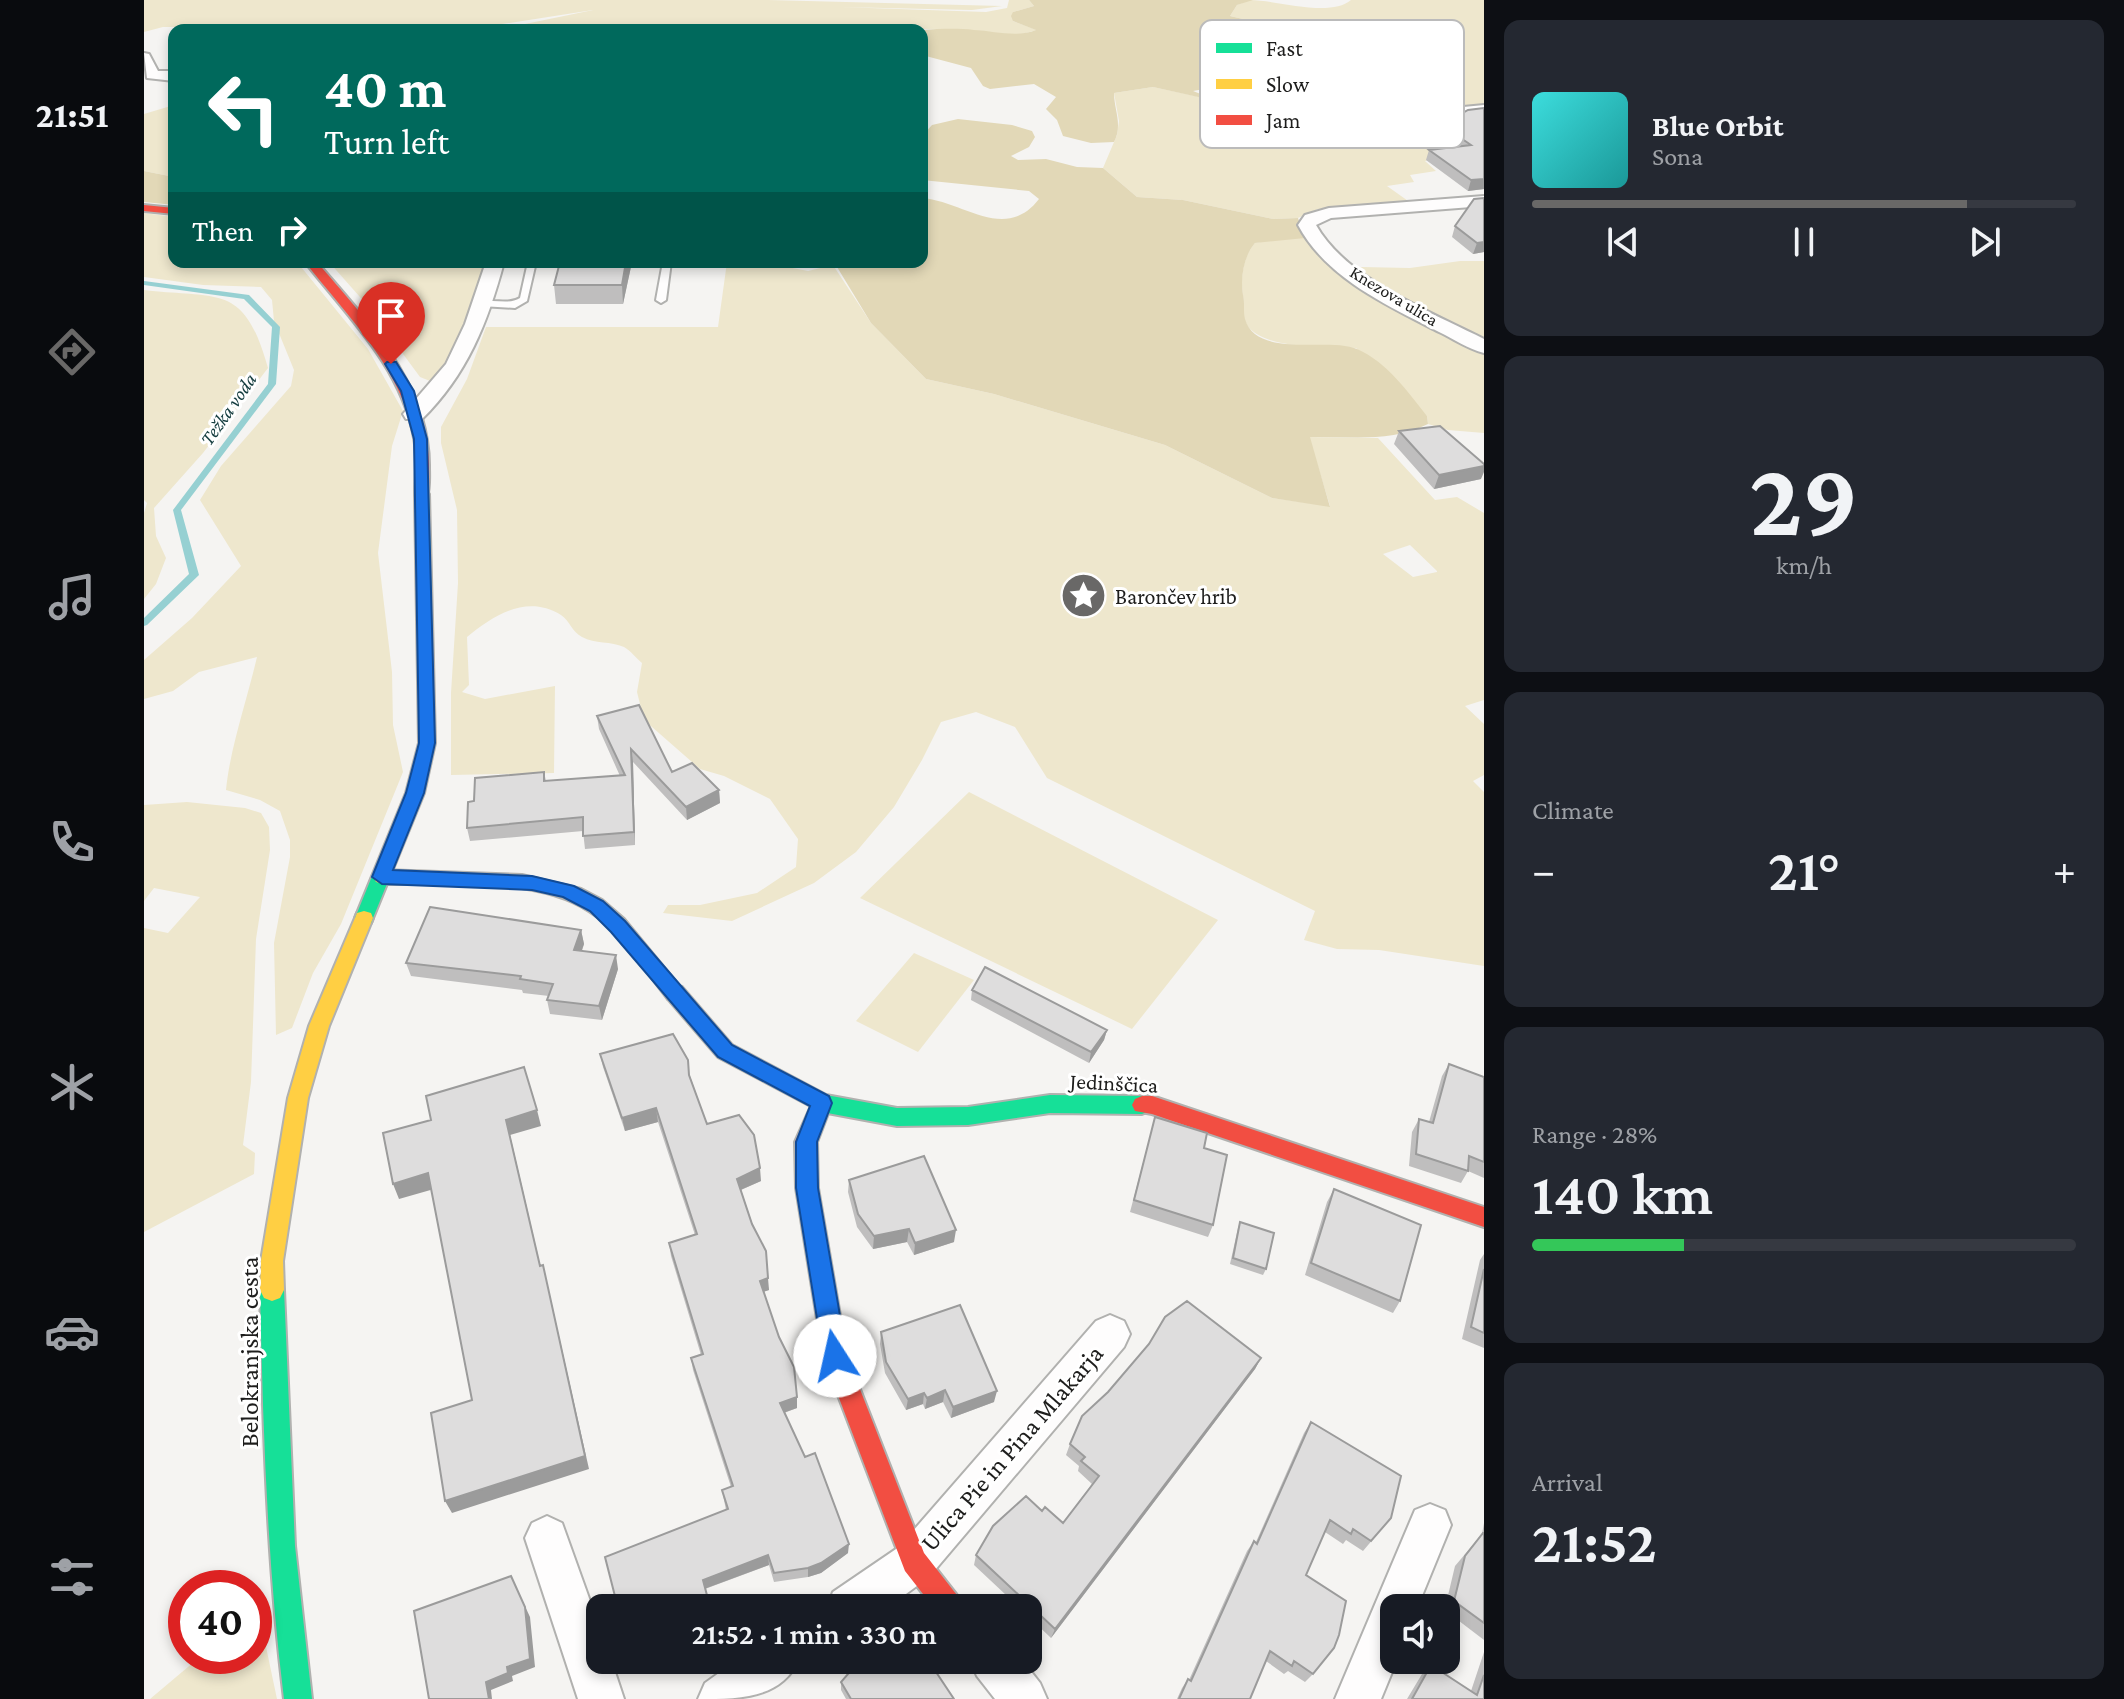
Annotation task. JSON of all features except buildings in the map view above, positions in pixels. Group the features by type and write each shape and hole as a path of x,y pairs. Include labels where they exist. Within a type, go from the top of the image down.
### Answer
{"main road":[{"path":"144,208 168,210"},
{"name":"Belokranjska cesta","path":"298,1699 290,1644 275,1445 272,1261 298,1098 319,1026 415,793 427,743 421,439 407,391 375,338 316,268"},
{"name":"Jedinščica","path":"382,877 532,883 568,891 596,906 618,927 725,1051 822,1103 897,1117 968,1116 1050,1104 1152,1105 1484,1217"},
{"name":"Ulica Pie in Pina Mlakarja","path":"822,1103 806,1142 807,1188 835,1356 914,1562 940,1594"}],"street":[{"path":"145,54 148,74 168,76"},
{"path":"1464,112 1484,110"},
{"name":"Knezova ulica","path":"1484,201 1329,213 1311,219 1307,225 1309,234 1362,281 1484,347"},
{"path":"414,414 432,400 466,347 484,304 493,268"},
{"name":"Ulica Pie in Pina Mlakarja","path":"869,1594 914,1562 1110,1334"},
{"path":"1402,1594 1430,1525"},
{"path":"547,1538 601,1699"},
{"path":"1358,1699 1380,1646"},
{"path":"721,1699 756,1674"},
{"path":"1004,1674 1024,1699"}],"lane":[{"path":"484,304 515,305 524,299 531,268"},
{"path":"661,300 666,268"}],"shaded area":[{"path":"144,0 768,0 1002,6 972,10 840,7 986,12 1007,8 1009,0 1029,0 1034,6 1013,12 1013,21 1037,30 1015,36 928,29 928,24 525,24 593,10 503,24 168,24 168,27 144,32"},
{"path":"1029,0 1253,0 1237,5 1230,16 1247,20 1200,20 1200,90 1193,91 1200,94 1200,97 1153,87 1114,93 1117,136 1114,142 1091,143 1063,136 1057,120 1046,109 1056,97 1034,84 990,89 983,86 971,68 928,57 928,30 1029,32 1036,30 1013,21 1011,16 1013,12 1034,6"},
{"path":"1250,0 1330,8 1351,0 1484,0 1484,108 1464,110 1464,20 1247,20 1230,16 1237,5"},
{"path":"1153,87 1200,97 1200,148 1463,148 1425,161 1436,171 1410,175 1414,182 1387,186 1411,203 1318,209 1298,218 1273,219 1183,200 1137,197 1103,168 1117,135 1119,121 1114,93"},
{"path":"168,107 168,176 144,171 144,114"},
{"path":"958,119 1012,125 1032,131 1035,137 1029,147 1011,156 1018,160 1046,159 1077,167 1103,168 1137,197 1183,200 1273,219 1298,218 1305,238 1255,243 1248,254 1242,288 1245,319 1252,331 1263,339 1278,343 1357,349 1396,378 1427,416 1428,424 1385,436 1310,437 1330,507 1272,498 1165,445 994,394 926,379 871,323 838,268 928,268 928,199 998,219 1012,218 1026,212 1039,199 1029,191 928,181 928,129 932,125"},
{"path":"1484,139 1464,148 1464,142"},
{"path":"144,171 168,176 168,204 144,202"},
{"path":"144,213 168,216 168,268 302,268 368,349 403,411 392,446 378,553 392,672 393,725 403,772 341,924 313,973 292,1028 276,1035 274,943 290,857 290,840 280,811 260,800 226,790 257,657 199,672 173,691 144,699 144,660 192,618 241,566 200,500 221,466 291,386 294,370 274,321 272,300 261,287 203,285 144,277"},
{"path":"1305,238 1328,256 1484,352 1484,433 1448,430 1428,424 1427,416 1356,348 1294,345 1263,338 1252,331 1244,315 1242,282 1245,261 1255,243"},
{"path":"1484,261 1484,342 1397,297 1359,271 1361,267 1410,268"},
{"path":"334,268 484,268 472,313 440,378 430,381 420,377 367,305"},
{"path":"726,268 793,268 808,271 835,268 871,323 926,379 994,394 1165,445 1272,498 1330,506 1309,437 1378,438 1435,500 1457,497 1484,513 1484,700 1465,706 1484,724 1484,775 1473,781 1484,792 1484,966 1379,950 1337,949 1304,940 1315,911 1047,778 1015,727 976,712 941,722 894,807 856,852 814,883 732,921 663,913 668,905 700,905 757,893 796,867 798,839 770,799 724,776 700,769 644,720 637,692 642,663 629,650 582,637 561,615 536,606 511,610 488,621 467,637 469,685 462,692 485,699 555,686 554,773 451,775 451,693 458,583 457,510 441,443 441,427 467,379 486,327 718,327","holes":["1410,545 1437,572 1413,577 1383,554"]},
{"path":"144,290 211,296 239,308 259,341 268,368 203,453 154,508 156,536 166,558 156,584 144,599 144,513 147,503 144,500"},
{"path":"969,792 1218,920 1132,1029 860,898"},
{"path":"187,802 245,808 261,813 269,827 270,850 256,939 251,1082 243,1145 255,1153 254,1174 144,1232 144,928 168,933 200,897 154,888 144,901 144,805"},
{"path":"914,953 974,980 918,1052 856,1021"},
{"path":"180,1674 272,1674 277,1699 150,1699"}],"waterway":[{"name":"Težka voda","path":"144,283 246,297 276,327 272,384 177,510 194,575 144,623"}],"traffic: fast":[{"path":"364,918 415,793 427,743 422,494"},
{"path":"675,993 725,1051 822,1103 897,1117 968,1116 1050,1104 1142,1105"},
{"path":"272,1290 282,1546 298,1699"}],"traffic: slow":[{"path":"382,877 493,879 574,894 595,905 617,924 675,993"},
{"path":"272,1290 272,1261 298,1098 319,1026 364,918"}],"traffic: jam":[{"path":"144,208 168,210"},
{"path":"316,268 378,344 405,388 421,438 422,494"},
{"path":"822,1103 806,1142 807,1188 835,1356 914,1562 940,1594"},
{"path":"1142,1105 1152,1105 1484,1217"}],"place":[{"name":"Barončev hrib","path":"1084,596"}],"route":[{"path":"391,364 407,391 421,439 427,743 415,793 382,877 532,883 568,891 596,906 618,927 725,1051 822,1103 806,1142 807,1188 835,1356"}]}
